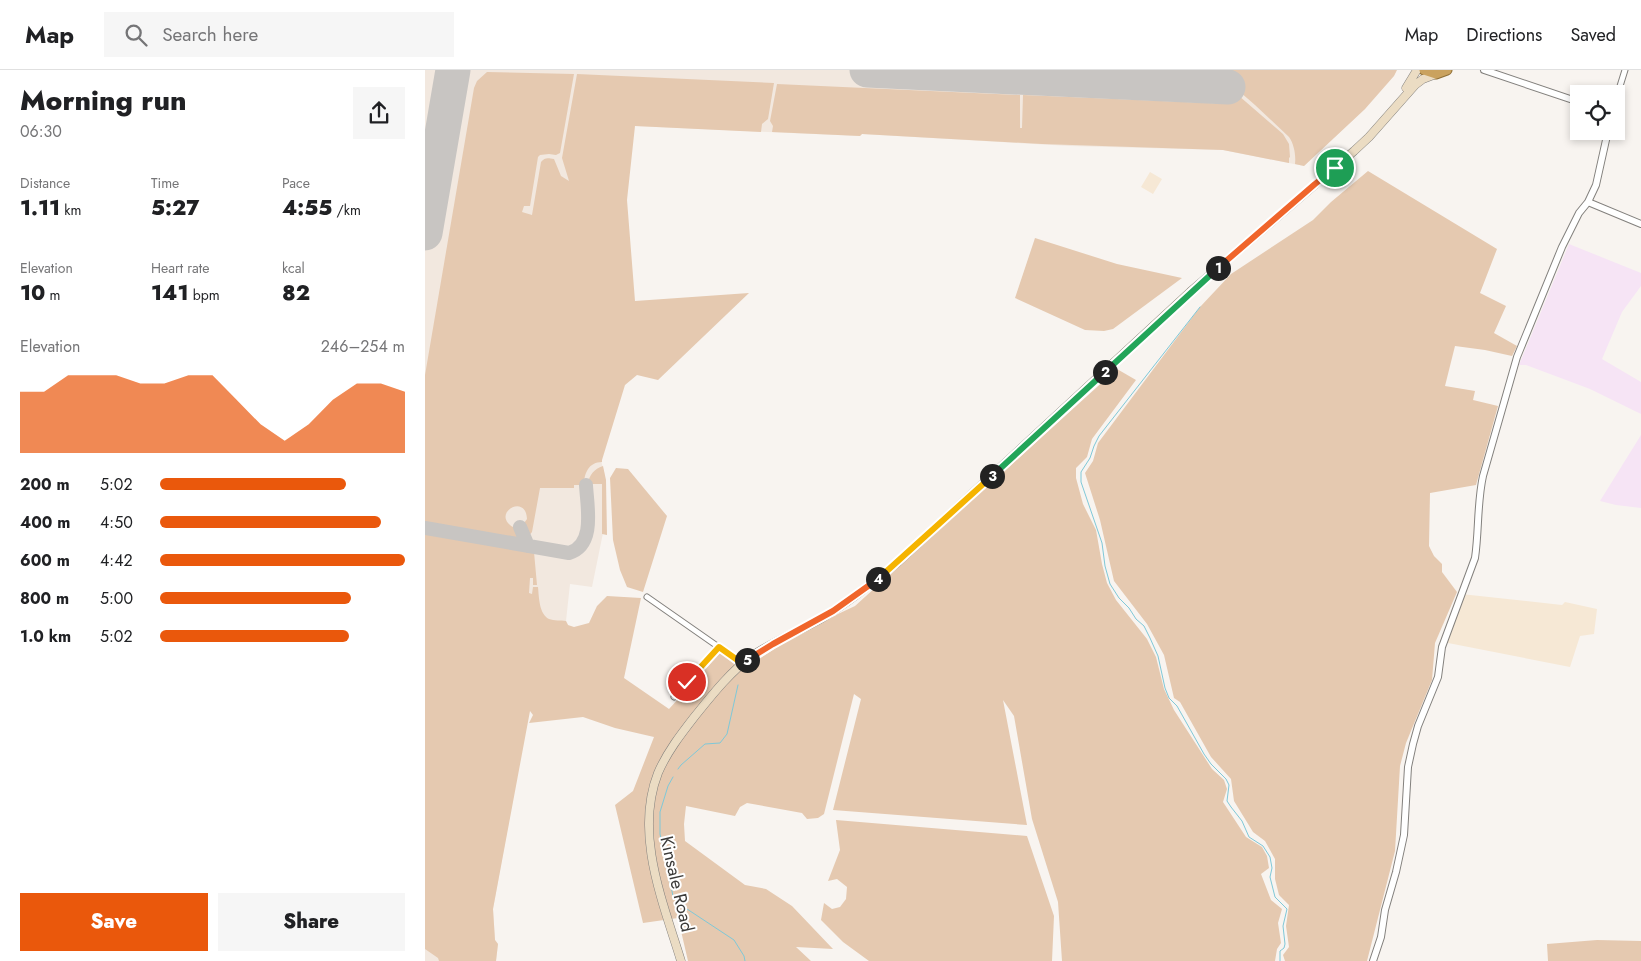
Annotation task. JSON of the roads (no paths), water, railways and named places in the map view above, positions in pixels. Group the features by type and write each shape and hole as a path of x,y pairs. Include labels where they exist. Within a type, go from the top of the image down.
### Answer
{"highway":[{"path":"1423,70 1435,74 1447,70"}],"main road":[{"name":"Kinsale Road","path":"1315,184 1391,107 1412,81 1417,70"},
{"name":"Kinsale Road","path":"681,961 654,868 649,826 654,788 664,761 683,732 717,690 743,664 766,648 833,611 870,586 1190,292 1369,137 1415,85 1435,74"}],"street":[{"path":"1484,70 1570,99"},
{"path":"1620,85 1625,70"},
{"path":"1373,961 1381,937 1404,835 1408,767 1413,744 1418,726 1438,677 1441,647 1475,558 1479,492 1483,476 1517,357 1562,247 1596,185 1606,140"},
{"path":"1588,202 1641,224"},
{"path":"647,596 743,664"},
{"path":"674,697 719,647"}],"waterway":[{"path":"1200,307 1099,436 1090,458 1081,472 1081,482 1102,543 1110,584 1119,598 1144,626 1158,656 1169,698 1177,706 1204,754 1229,785 1227,801 1242,821 1249,837 1263,846 1270,857 1272,868 1270,877 1275,897 1287,909 1283,926 1285,944 1284,948 1280,951 1280,961"},
{"path":"678,769 705,744 720,743 727,734 738,685"},
{"path":"673,777 668,786 660,812 660,834 673,896 687,909 734,940 745,961"}]}
